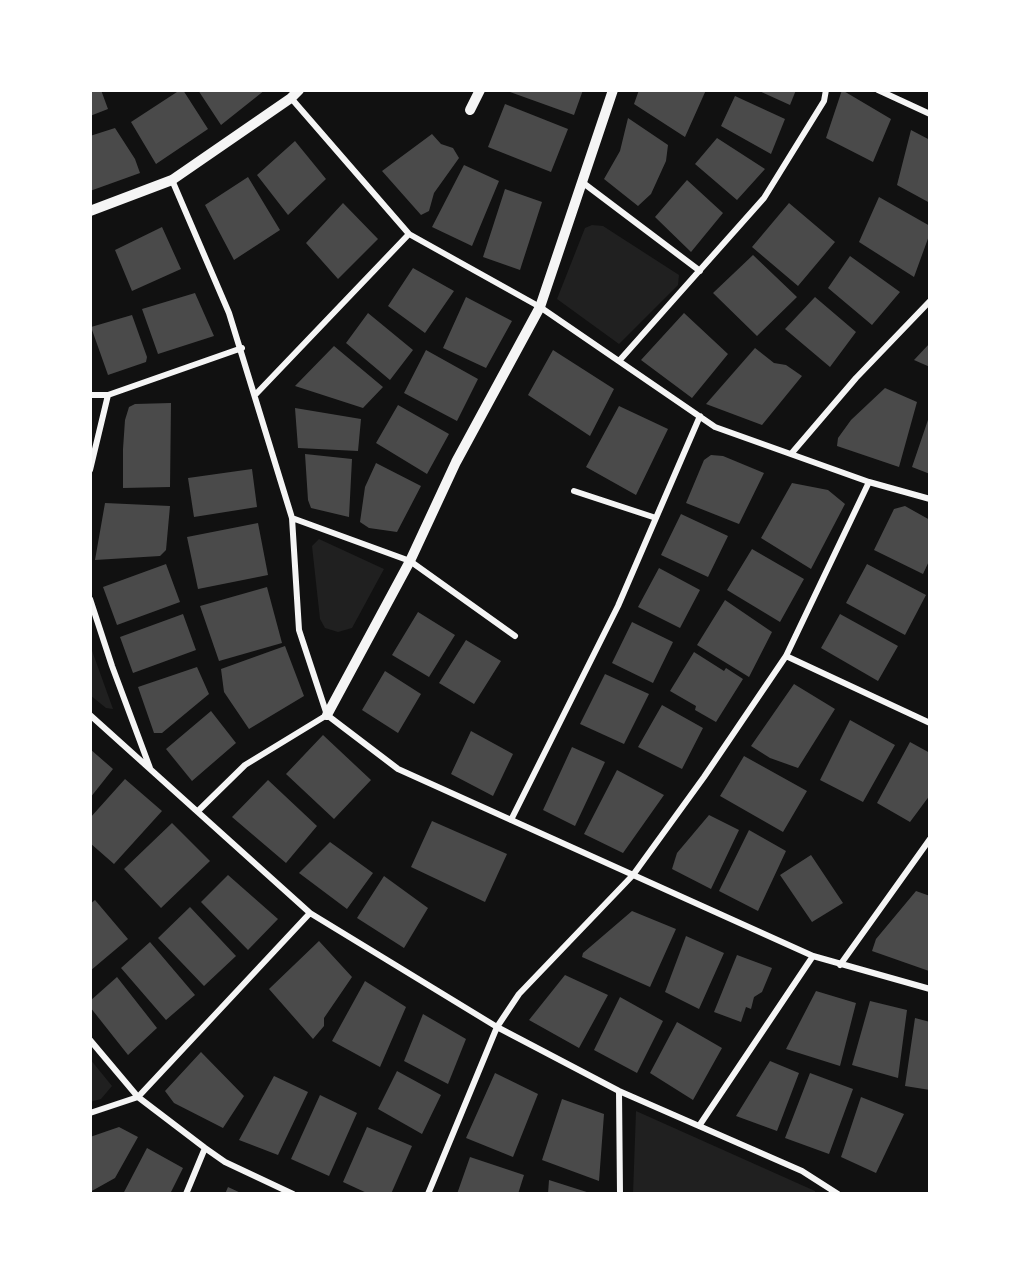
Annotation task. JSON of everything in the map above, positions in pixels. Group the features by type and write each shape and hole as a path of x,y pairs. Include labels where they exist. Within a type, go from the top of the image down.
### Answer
{"street":[{"path":"470,110 480,90"},
{"path":"198,811 245,765 327,715 410,561 456,462 540,307 613,90"},
{"path":"619,361 764,198 824,101 826,90"},
{"path":"878,90 930,114"},
{"path":"90,211 171,180 295,94 409,234 540,307 716,427 868,482 930,499"},
{"path":"171,180 230,313 256,394 292,518 299,630 327,715 398,769 813,956 930,989"},
{"path":"582,182 700,271"},
{"path":"256,394 409,234"},
{"path":"791,454 856,378 930,301"},
{"path":"90,395 108,395 242,348"},
{"path":"90,470 108,395"},
{"path":"511,820 618,606 700,416"},
{"path":"428,1194 497,1027 519,994 633,875 704,777 786,656 868,482"},
{"path":"574,491 656,518"},
{"path":"292,518 410,561 515,636"},
{"path":"90,599 151,771"},
{"path":"786,656 930,723"},
{"path":"90,715 310,913 497,1027 619,1091 802,1171 838,1194"},
{"path":"840,965 930,840"},
{"path":"90,1113 138,1097 310,913"},
{"path":"699,1126 813,956"},
{"path":"90,1040 138,1097 205,1148 225,1162 293,1194"},
{"path":"619,1091 620,1194"},
{"path":"186,1194 205,1148"}],"shaded area":[{"path":"592,225 603,226 679,275 678,285 619,344 557,299 585,228"},
{"path":"319,539 384,569 352,628 338,632 325,628 320,619 312,546"},
{"path":"90,645 113,709 106,708 90,695"},
{"path":"90,1059 112,1086 101,1099 90,1102"},
{"path":"636,1111 815,1191 815,1194 633,1194"}],"building":[{"path":"90,90 101,90 108,109 90,116"},
{"path":"183,90 208,129 156,164 131,122"},
{"path":"198,90 265,90 221,125"},
{"path":"511,90 583,90 574,115 510,92"},
{"path":"639,90 706,90 685,137 634,104"},
{"path":"757,90 796,90 790,105"},
{"path":"842,90 891,119 873,162 826,138"},
{"path":"735,96 785,119 771,154 721,126"},
{"path":"505,104 568,129 551,172 488,147"},
{"path":"628,118 668,145 666,161 651,194 638,206 604,179 620,151"},
{"path":"115,128 135,159 140,173 90,191 90,136"},
{"path":"911,130 930,140 930,203 897,185"},
{"path":"432,134 441,144 453,148 459,158 434,193 429,211 421,215 382,171"},
{"path":"717,138 765,169 737,200 695,164"},
{"path":"295,141 326,179 288,215 257,175"},
{"path":"464,165 499,181 472,246 432,227"},
{"path":"248,177 280,230 234,260 205,205"},
{"path":"687,180 723,213 691,252 655,217"},
{"path":"505,189 542,202 520,270 483,257"},
{"path":"879,197 930,226 930,233 914,277 859,242"},
{"path":"343,203 378,239 338,279 306,243"},
{"path":"789,203 835,242 798,286 752,247"},
{"path":"162,227 181,269 132,291 115,250"},
{"path":"753,255 797,297 757,336 713,293"},
{"path":"850,256 900,292 872,325 828,288"},
{"path":"413,268 454,291 425,333 388,306"},
{"path":"195,293 214,336 158,354 142,309"},
{"path":"466,297 512,321 486,368 443,348"},
{"path":"815,297 856,332 830,367 785,329"},
{"path":"368,313 413,350 390,380 346,343"},
{"path":"684,313 728,354 692,398 641,360"},
{"path":"132,315 147,357 146,362 108,375 91,327"},
{"path":"930,343 930,367 914,360"},
{"path":"334,346 383,387 363,408 295,386"},
{"path":"755,348 774,363 786,365 802,376 762,425 706,404"},
{"path":"426,350 478,379 457,421 404,393"},
{"path":"553,350 614,389 590,436 528,395"},
{"path":"885,388 917,402 899,467 837,446 838,438 851,420"},
{"path":"171,403 170,487 123,488 125,420 129,407 135,404"},
{"path":"398,405 449,434 427,474 376,443"},
{"path":"619,406 668,429 636,495 586,467"},
{"path":"295,408 361,419 358,451 298,448"},
{"path":"930,414 930,474 912,467"},
{"path":"305,454 352,459 349,517 311,508 308,500"},
{"path":"711,455 723,456 764,473 739,524 686,503 704,460"},
{"path":"376,463 421,486 397,532 369,528 360,522 365,487"},
{"path":"252,469 257,507 194,517 188,478"},
{"path":"792,483 828,490 845,504 811,569 761,538"},
{"path":"105,503 170,506 166,550 160,556 95,560"},
{"path":"905,506 930,520 930,559 923,574 874,550 894,509"},
{"path":"681,514 728,536 708,577 661,555"},
{"path":"258,523 268,575 198,589 187,537"},
{"path":"752,549 804,579 780,622 727,590"},
{"path":"166,564 180,602 117,625 103,587"},
{"path":"867,564 926,595 905,635 846,603"},
{"path":"659,568 700,590 680,628 638,607"},
{"path":"267,587 282,643 219,661 200,606"},
{"path":"725,600 772,632 749,677 697,645"},
{"path":"418,612 455,635 429,677 392,655"},
{"path":"183,614 196,650 133,673 120,637"},
{"path":"840,614 898,646 878,681 821,648"},
{"path":"632,622 673,642 653,683 612,663"},
{"path":"466,640 501,661 474,704 439,683"},
{"path":"285,646 304,696 249,729 224,692 221,669"},
{"path":"694,652 724,671 726,668 743,679 716,722 695,710 696,706 670,691"},
{"path":"197,667 209,694 162,733 154,733 138,687"},
{"path":"385,671 421,694 398,733 362,710"},
{"path":"605,674 649,694 624,744 580,724"},
{"path":"794,684 835,709 798,768 770,758 751,746"},
{"path":"662,705 703,728 682,769 638,747"},
{"path":"211,711 236,743 192,781 166,749"},
{"path":"850,720 895,745 863,802 820,780"},
{"path":"471,731 513,754 493,796 451,774"},
{"path":"323,735 371,780 334,819 286,774"},
{"path":"910,742 930,753 930,795 910,822 877,803"},
{"path":"572,747 605,762 575,826 543,810"},
{"path":"90,749 113,769 90,798"},
{"path":"744,756 807,791 783,832 720,796"},
{"path":"617,770 664,795 623,853 584,834"},
{"path":"125,779 162,811 114,864 90,843 90,818"},
{"path":"268,780 317,826 286,863 232,817"},
{"path":"709,815 739,830 711,889 672,869 677,853"},
{"path":"432,821 507,854 485,902 411,867"},
{"path":"172,823 210,861 161,908 124,869"},
{"path":"749,830 786,851 758,911 719,891"},
{"path":"330,842 373,873 347,909 299,873"},
{"path":"811,855 843,903 812,922 780,875"},
{"path":"228,875 278,919 248,950 201,902"},
{"path":"384,876 428,908 404,948 357,918"},
{"path":"916,891 930,896 929,971 872,951 876,939"},
{"path":"95,900 128,939 90,971 90,904"},
{"path":"190,907 236,956 204,986 158,938"},
{"path":"632,911 676,929 650,987 582,957 583,953"},
{"path":"686,936 724,953 699,1009 665,992"},
{"path":"319,941 352,977 324,1018 324,1026 313,1039 269,989"},
{"path":"150,942 195,995 166,1020 121,968"},
{"path":"737,955 772,968 762,992 754,997 751,1009 746,1007 741,1022 714,1012"},
{"path":"565,975 608,995 579,1048 529,1020"},
{"path":"117,977 157,1028 128,1055 90,1007 90,1001"},
{"path":"365,981 406,1007 380,1067 332,1041"},
{"path":"816,991 856,1003 840,1066 786,1049"},
{"path":"620,997 663,1021 637,1073 594,1050"},
{"path":"870,1001 907,1010 898,1078 852,1065"},
{"path":"423,1014 466,1039 448,1084 404,1061"},
{"path":"915,1018 930,1022 930,1090 905,1086"},
{"path":"677,1022 722,1048 693,1100 650,1073"},
{"path":"201,1052 244,1096 223,1128 174,1103 165,1091"},
{"path":"770,1061 799,1073 777,1131 736,1116"},
{"path":"397,1071 441,1095 422,1134 378,1109"},
{"path":"495,1073 538,1094 513,1157 466,1138"},
{"path":"810,1073 853,1089 829,1154 785,1138"},
{"path":"274,1076 308,1092 278,1155 239,1140"},
{"path":"320,1095 357,1113 329,1176 291,1159"},
{"path":"861,1097 904,1114 876,1173 841,1157"},
{"path":"562,1099 604,1114 599,1181 542,1160"},
{"path":"119,1127 138,1137 115,1178 90,1192 90,1137"},
{"path":"367,1127 412,1146 391,1194 369,1194 343,1182"},
{"path":"147,1148 183,1168 170,1194 123,1194"},
{"path":"470,1157 524,1175 518,1194 457,1194"},
{"path":"549,1180 593,1194 548,1194"},
{"path":"228,1187 243,1194 225,1194"}]}
